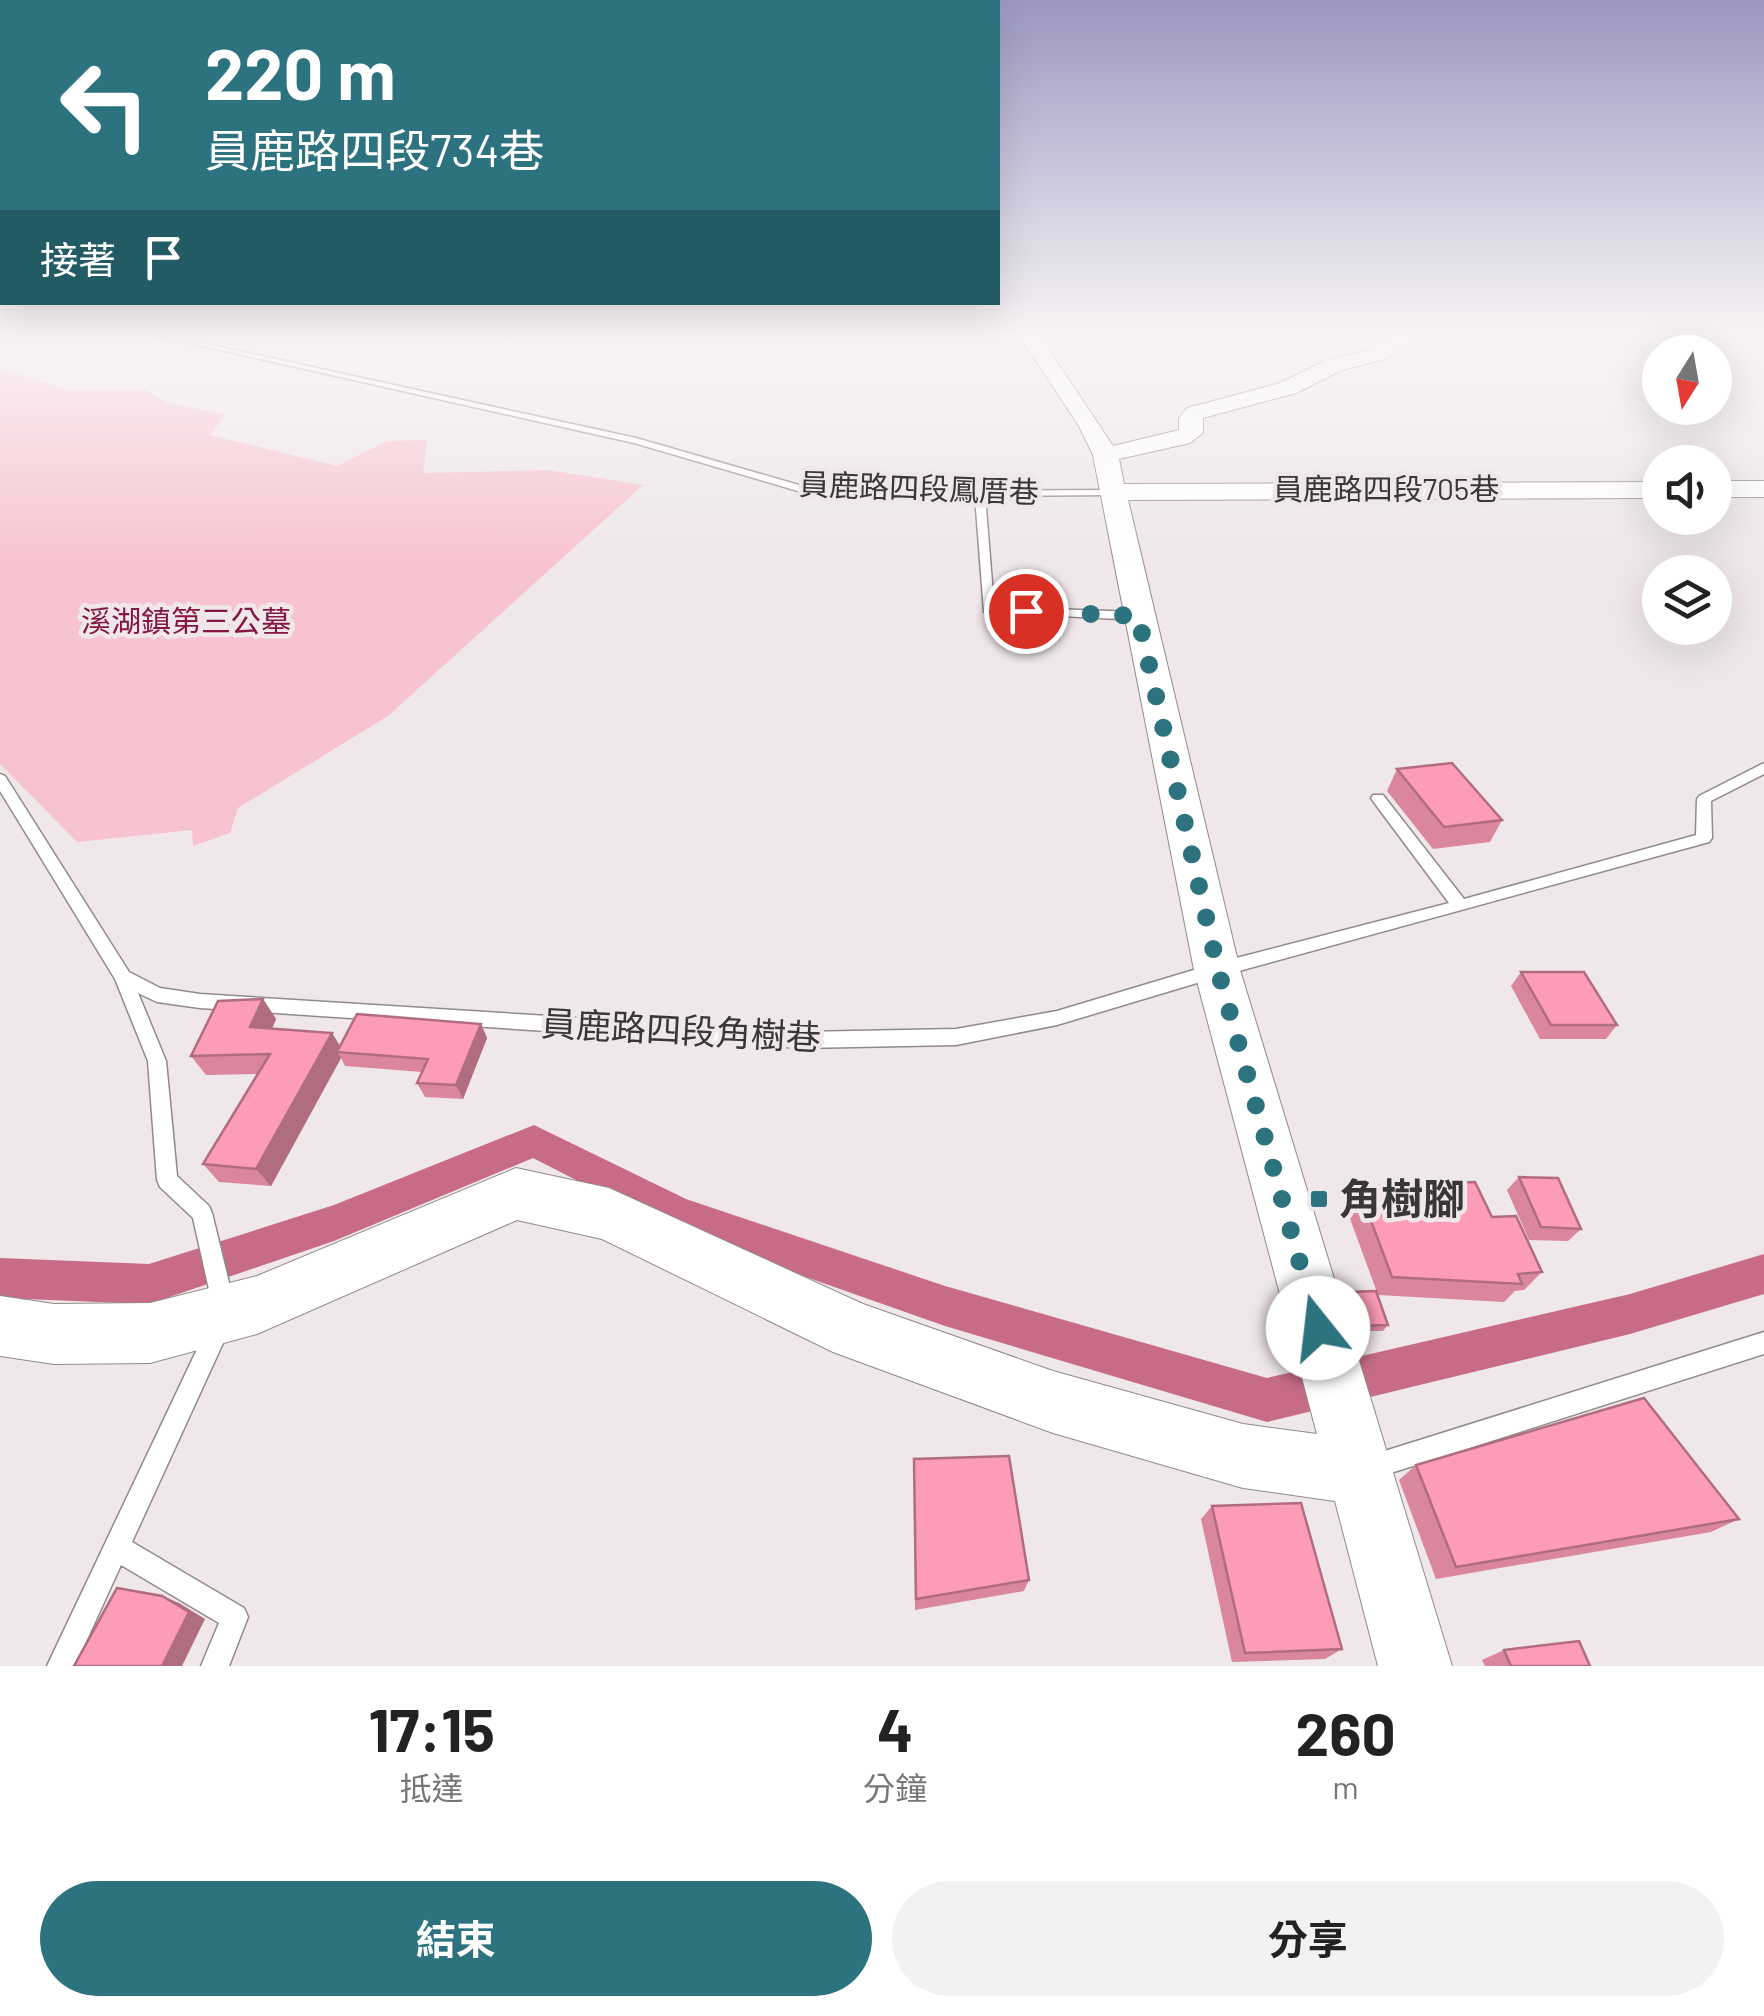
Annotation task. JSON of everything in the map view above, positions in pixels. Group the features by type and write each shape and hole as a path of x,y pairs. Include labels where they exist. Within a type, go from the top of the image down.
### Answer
{"street":[{"path":"1080,410 1091,426 1109,474 1218,970 1415,1666"},
{"path":"1109,474 1191,433 1191,418 1204,410"},
{"name":"員鹿路四段705巷","path":"1109,474 1642,489"},
{"path":"1732,489 1764,489"},
{"path":"0,1326 54,1334 150,1332 225,1314 257,1305 516,1194 609,1214 854,1331 1053,1402 1243,1456 1358,1472"}],"lane":[{"name":"員鹿路四段鳳厝巷","path":"495,410 636,441 798,488 866,494 980,494 1109,474"},
{"path":"980,494 988,610 1138,616"},
{"name":"員鹿路四段角樹巷","path":"124,977 157,996 200,1002 802,1040 956,1038 1057,1018 1218,970 1704,838 1704,799 1764,768"},
{"path":"0,779 124,977 157,1061 167,1180 202,1214 225,1314 61,1666"},
{"path":"1378,798 1460,906"},
{"path":"1358,1472 1764,1342"},
{"path":"116,1547 235,1617 215,1666"}],"green space":[{"name":"溪湖鎮第三公墓","path":"0,410 201,410 226,415 210,435 337,466 387,441 427,440 423,473 549,470 643,485 388,716 238,808 230,833 193,846 192,830 77,842 0,764"}],"building":[{"path":"1452,763 1502,820 1444,827 1397,769"},
{"path":"1521,972 1584,972 1617,1025 1551,1025"},
{"path":"263,999 250,1027 332,1033 256,1169 203,1164 270,1054 191,1056 218,1001"},
{"path":"357,1014 481,1024 456,1085 417,1083 428,1059 337,1052"},
{"path":"1519,1177 1558,1178 1581,1229 1541,1227"},
{"path":"1475,1182 1492,1217 1516,1216 1542,1272 1518,1274 1522,1284 1392,1277 1358,1186"},
{"path":"1376,1291 1388,1325 1359,1326 1348,1292"},
{"path":"1644,1398 1739,1519 1456,1567 1416,1465"},
{"path":"1009,1456 1029,1580 916,1599 914,1459"},
{"path":"1301,1503 1342,1649 1245,1653 1212,1506"},
{"path":"117,1588 162,1596 189,1612 162,1666 74,1666"},
{"path":"1579,1641 1590,1666 1511,1666 1504,1650"}],"waterway":[{"path":"0,1278 149,1284 334,1223 534,1141 678,1214 945,1306 1267,1400 1630,1314 1764,1274"}],"place":[{"name":"角樹腳","path":"1319,1199"}],"route":[{"path":"1026,611 1138,616 1218,970 1318,1328"}]}
